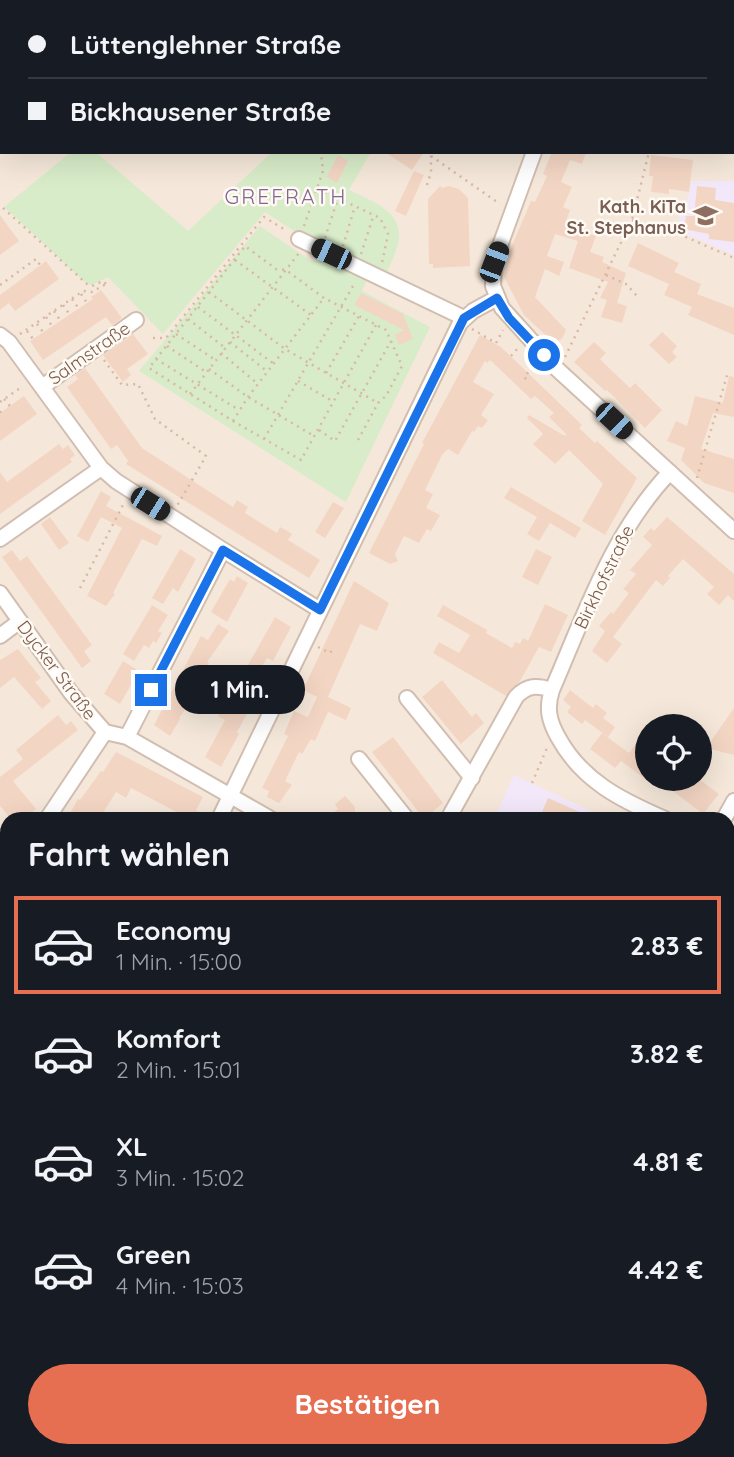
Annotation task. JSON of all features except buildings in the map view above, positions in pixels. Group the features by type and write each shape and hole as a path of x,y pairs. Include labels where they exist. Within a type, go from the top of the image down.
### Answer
{"street":[{"path":"533,154 494,262 493,286 497,298 509,318 558,369 734,531"},
{"path":"303,241 462,320"},
{"path":"222,812 462,320 497,298"},
{"name":"Salmstraße","path":"39,382 97,348 136,320"},
{"name":"Salmstraße","path":"4,338 101,468 131,491 320,610"},
{"path":"0,539 101,468"},
{"name":"Birkhofstraße","path":"650,812 596,783 572,760 555,732 547,709 552,690 610,557 634,515 670,472"},
{"path":"127,737 223,550"},
{"name":"Dycker Straße","path":"0,593 71,693 105,732 127,737 258,812"},
{"path":"0,636 20,621"},
{"path":"452,812 516,697 527,688 535,686 552,690"},
{"path":"407,698 472,778"},
{"path":"52,812 105,732"},
{"path":"359,759 401,812"}],"path":[{"path":"190,394 286,270 303,241 323,171 321,154"},
{"path":"431,154 512,213"},
{"path":"427,186 431,172 431,154"},
{"path":"558,369 570,350 632,220 648,154"},
{"path":"319,189 374,214 384,225 388,234 377,276"},
{"path":"325,239 338,198"},
{"path":"343,246 355,206"},
{"path":"2,208 88,285 103,281 106,284 92,292 80,293 26,330 4,338"},
{"path":"361,254 374,214"},
{"path":"166,338 264,217 303,241"},
{"path":"632,220 674,232 734,258"},
{"path":"358,440 402,366 386,331 376,325 324,298 286,270 276,269 245,246 149,368 301,460 376,325"},
{"path":"6,290 1,284 36,259 40,265"},
{"path":"234,260 311,315"},
{"path":"27,265 31,272"},
{"path":"19,271 23,278"},
{"path":"606,275 626,284 638,297"},
{"path":"10,278 14,284"},
{"path":"264,439 353,286"},
{"path":"209,292 285,349 378,403"},
{"path":"80,293 87,303"},
{"path":"233,421 248,397 324,298"},
{"path":"72,299 79,309"},
{"path":"63,305 70,315"},
{"path":"198,306 274,364"},
{"path":"54,311 60,320"},
{"path":"327,373 359,316"},
{"path":"45,317 52,326"},
{"path":"188,319 225,348"},
{"path":"462,320 496,343"},
{"path":"36,323 43,332"},
{"path":"26,330 33,339"},
{"path":"176,334 215,360"},
{"path":"153,338 166,338 170,341"},
{"path":"318,430 335,441 391,341"},
{"path":"230,342 268,372"},
{"path":"167,346 314,436"},
{"path":"97,348 122,385 138,384 155,419 206,456 171,516"},
{"path":"221,353 258,384"},
{"path":"526,379 524,377 544,355"},
{"path":"156,359 239,410"},
{"path":"688,489 696,480 728,372"},
{"path":"298,381 334,402"},
{"path":"0,402 39,382"},
{"path":"13,393 19,400"},
{"path":"4,399 10,406"},
{"path":"80,588 131,491"},
{"path":"531,783 555,732"}],"shaded area":[{"path":"0,154 734,154 734,812 0,812"},
{"name":"Kath. KiTa St. Stephanus","path":"691,181 734,181 734,255 676,230 683,200 688,200"},
{"path":"514,775 593,812 497,812"}],"green space":[{"path":"69,154 98,154 188,231 270,154 370,154 349,190 390,213 399,228 399,238 386,275 300,235 265,212 163,334 108,277 92,285 87,284 4,207"},
{"path":"260,226 310,260 326,258 368,277 362,291 430,327 346,502 139,371"}],"place":[{"name":"Kath. KiTa St. Stephanus","path":"706,216"}],"district":[{"name":"GREFRATH","path":"286,196"}],"route":[{"path":"151,690 223,550 320,610 464,318 497,298 509,318 544,355"}]}
